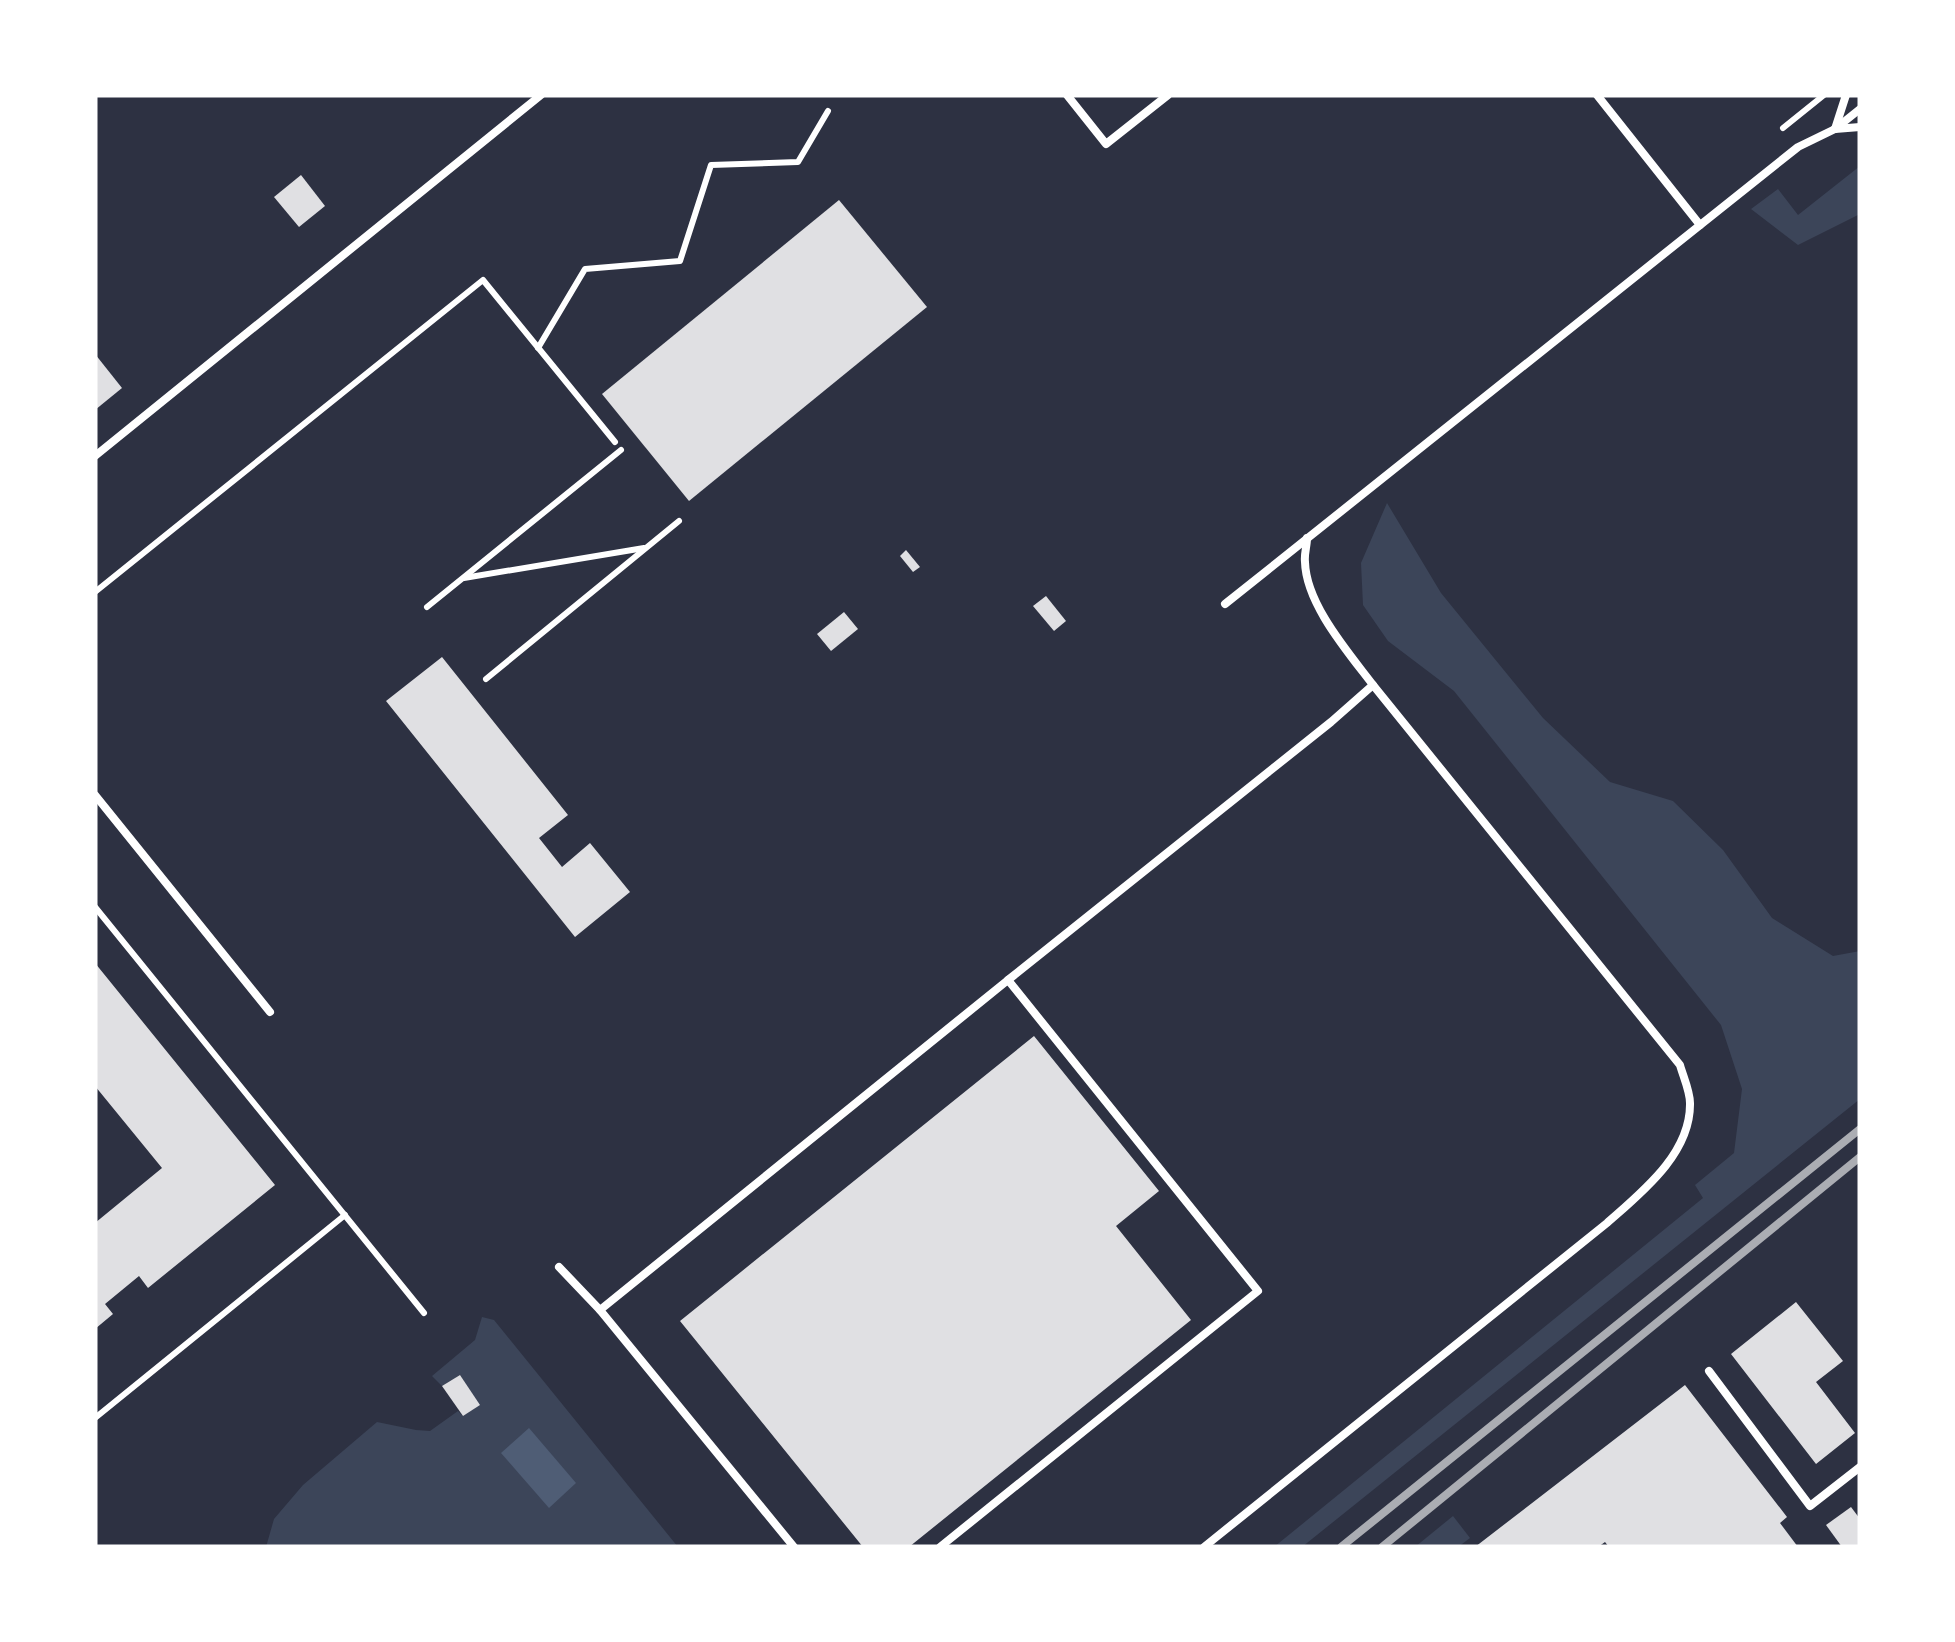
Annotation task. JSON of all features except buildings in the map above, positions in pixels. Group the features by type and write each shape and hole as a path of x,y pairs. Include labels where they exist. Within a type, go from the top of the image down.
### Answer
{"lane":[{"path":"95,456 541,95"},
{"path":"1067,95 1106,144 1168,95"},
{"path":"1597,95 1700,225"},
{"path":"1835,129 1846,95"},
{"path":"1225,604 1798,147 1835,129 1860,109"},
{"path":"1835,129 1860,127"},
{"path":"1204,1547 1644,1190 1669,1164 1684,1134 1690,1103 1680,1064 1338,639 1314,598 1304,564 1308,538"},
{"path":"600,1310 1373,685"},
{"path":"95,795 270,1012"},
{"path":"940,1547 1258,1291 1008,980"},
{"path":"558,1268 600,1310 794,1547"},
{"path":"1709,1371 1810,1506 1860,1468"}],"path":[{"path":"538,348 584,270 680,260 712,165 798,162 828,111"},
{"path":"95,592 483,280 615,442"},
{"path":"427,607 622,450"},
{"path":"486,678 679,521"},
{"path":"463,578 647,547"},
{"path":"95,907 424,1313"},
{"path":"95,1418 345,1216"}],"shaded area":[{"path":"1860,166 1860,214 1798,245 1751,209 1778,189 1798,215"},
{"path":"1387,503 1441,593 1543,718 1610,782 1673,801 1723,850 1772,918 1833,956 1860,951 1860,1099 1302,1547 1274,1547 1703,1198 1695,1185 1734,1153 1742,1089 1721,1025 1454,691 1388,641 1363,605 1361,563"},
{"path":"482,1317 494,1320 678,1547 266,1547 274,1519 303,1485 377,1422 430,1431 458,1411 463,1416 479,1405 460,1375 442,1386 432,1376 475,1340"},
{"path":"529,1428 576,1483 549,1508 501,1453"},
{"path":"1453,1516 1470,1538 1458,1547 1415,1547"}],"railway":[{"path":"1341,1547 1860,1129"},
{"path":"1382,1547 1860,1157"}]}
